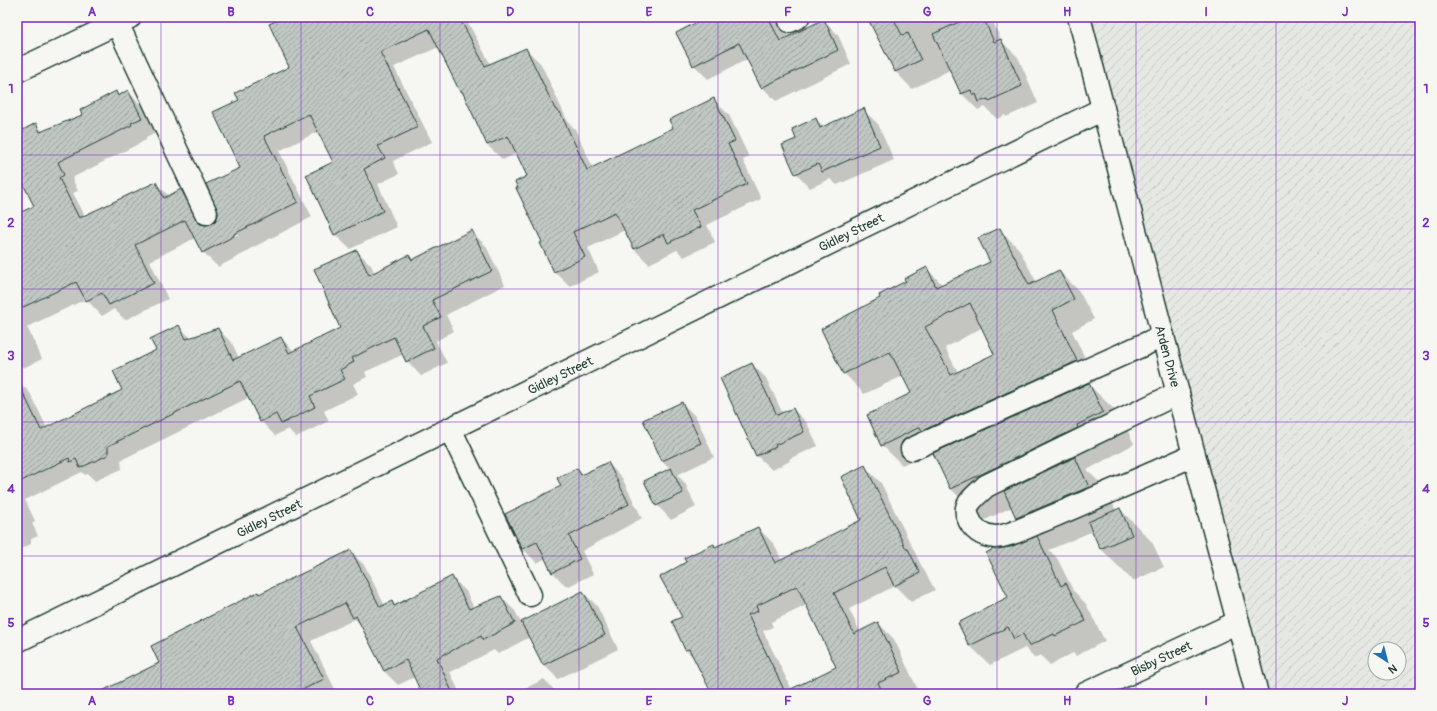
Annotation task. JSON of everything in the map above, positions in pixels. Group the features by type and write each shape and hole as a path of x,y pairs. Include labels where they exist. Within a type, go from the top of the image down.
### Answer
{"street":[{"name":"Arden Drive","path":"1079,17 1257,694"},
{"path":"17,71 124,20 206,213"},
{"name":"Gidley Street","path":"17,641 1103,109"},
{"path":"912,449 1163,336"},
{"path":"1178,393 986,486 968,503 966,513 971,525 983,535 996,537 1020,530 1194,455"},
{"path":"450,429 530,594"},
{"name":"Bisby Street","path":"1085,694 1238,622"}],"shaded area":[{"path":"1079,17 1420,17 1420,694 1257,694"}],"building":[{"path":"285,17 459,17 485,66 526,48 555,109 560,112 587,170 673,128 669,120 714,98 735,141 728,144 747,184 692,210 701,227 668,243 664,234 634,249 615,212 573,232 585,257 554,272 540,243 542,242 516,188 518,188 515,182 527,176 508,136 487,145 462,91 460,92 429,29 380,52 418,127 378,146 385,158 364,169 383,211 334,235 306,175 333,162 309,114 264,136 298,202 234,234 234,236 202,253 185,220 135,245 154,283 109,305 102,293 86,301 76,282 17,310 17,214 34,206 17,172 17,133 36,123 40,132 82,115 80,110 116,91 118,96 128,90 142,118 131,123 132,125 58,162 64,175 59,178 79,218 156,182 164,198 181,189 199,223 205,225 211,224 216,220 218,214 206,184 240,168 213,112 239,100 235,93 289,67 269,24"},
{"path":"707,17 768,17 780,41 824,19 838,50 761,88 739,43 693,66 676,33"},
{"path":"867,17 893,17 902,35 908,33 921,60 895,72"},
{"path":"970,17 983,17 994,42 1001,39 1022,86 989,101 988,99 979,102 976,94 973,96 971,90 961,94 933,34"},
{"path":"864,108 880,146 822,172 818,164 795,174 782,145 796,139 792,129 816,118 820,128"},
{"path":"1000,228 1029,285 1059,270 1074,299 1053,310 1077,361 922,431 920,427 881,446 867,415 911,393 890,352 843,374 821,329 880,298 879,295 906,281 904,279 927,267 936,287 990,262 978,238","holes":["970,303 994,354 951,375 925,327"]},
{"path":"472,230 492,271 432,300 441,317 423,326 434,348 406,362 394,337 352,358 354,362 340,370 345,379 310,396 315,407 281,424 276,414 260,422 240,381 108,446 108,455 80,468 76,459 70,462 69,458 17,483 17,380 41,430 122,390 113,371 156,350 150,339 179,325 186,339 218,328 233,360 281,337 289,353 340,328 314,269 357,250 369,275 409,255 412,260"},
{"path":"752,363 777,415 793,408 804,432 775,445 776,447 756,456 720,378"},
{"path":"1089,383 1103,412 1077,425 1078,428 950,489 933,453"},
{"path":"682,402 701,443 662,461 643,420"},
{"path":"1075,457 1089,487 1016,518 1004,491"},
{"path":"608,462 629,504 569,536 580,559 552,573 537,542 522,549 505,514 561,486 557,478 577,468 581,475"},
{"path":"865,465 906,549 908,549 920,573 894,586 885,567 834,593 854,634 878,622 902,672 878,683 884,694 712,694 689,649 685,650 672,621 682,617 660,577 686,562 684,558 714,544 715,547 758,527 775,563 861,520 841,477","holes":["797,586 836,667 785,692 748,615 758,611 756,606"]},
{"path":"671,468 683,493 656,506 644,481"},
{"path":"1120,508 1132,535 1100,549 1088,522"},
{"path":"1037,536 1061,586 1066,583 1086,621 1055,636 1054,634 1029,646 1023,634 1014,639 1008,627 969,646 958,623 1008,597 986,553 993,549 1010,547"},
{"path":"351,550 380,607 392,601 394,606 452,576 469,609 501,596 515,623 483,640 481,636 437,658 453,694 422,694 406,660 384,671 356,616 353,618 345,603 297,627 324,679 294,694 96,694 159,663 151,646 258,592 259,594"},
{"path":"583,591 605,635 543,665 521,622"}]}
